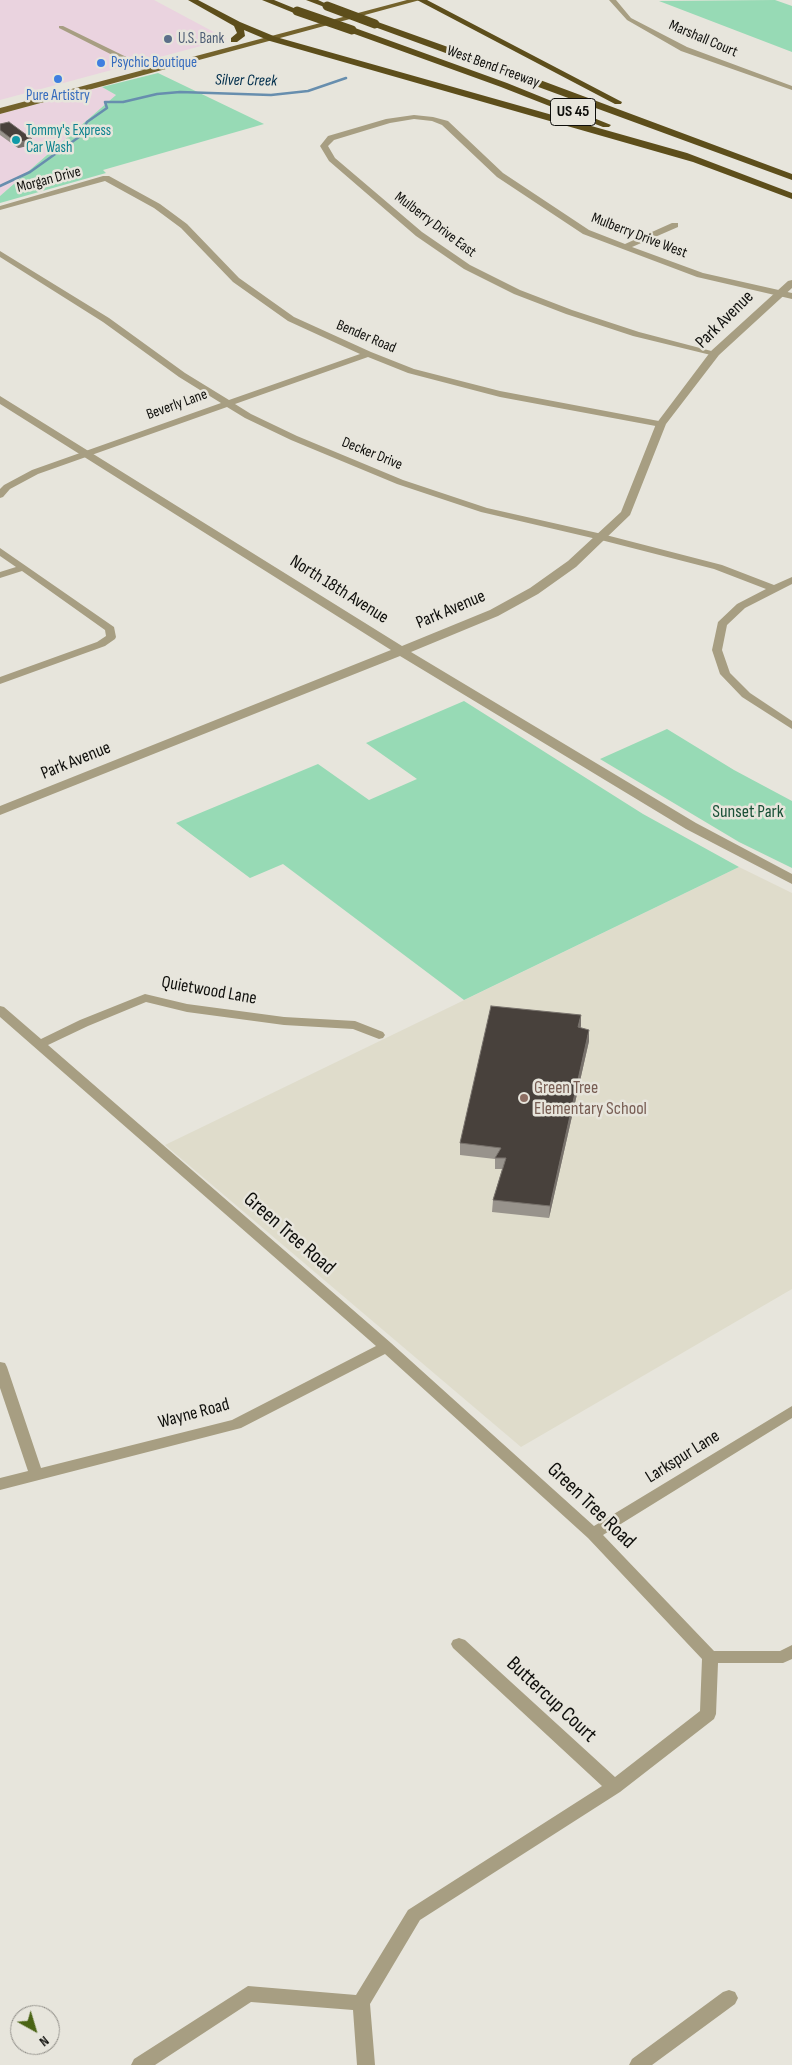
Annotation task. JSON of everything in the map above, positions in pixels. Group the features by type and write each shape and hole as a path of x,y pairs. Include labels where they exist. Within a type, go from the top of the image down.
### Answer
{"highway":[{"path":"192,0 237,24 273,38 693,159"},
{"name":"West Bend Freeway","path":"266,0 504,85 792,196"},
{"name":"West Bend Freeway","path":"310,0 792,177"},
{"path":"421,0 596,92 710,146"},
{"path":"442,0 456,17"},
{"path":"234,40 242,34 237,24"}],"main road":[{"path":"0,102 383,0"},
{"path":"0,111 416,0"}],"street":[{"name":"Marshall Court","path":"612,0 629,19 684,49 792,88"},
{"path":"61,27 151,71"},
{"name":"Mulberry Drive East","path":"433,119 414,117 389,121 331,138 324,146 332,159 419,234 466,267 517,292 569,312 636,334 715,353"},
{"name":"Mulberry Drive West","path":"433,119 445,123 500,174 586,232 624,248 700,275 792,296"},
{"name":"Morgan Drive","path":"0,208 106,178"},
{"name":"Bender Road","path":"106,178 157,206 184,226 236,280 291,319 368,354 411,371 500,394 661,424"},
{"path":"624,248 675,225"},
{"name":"Decker Drive","path":"0,253 106,320 182,375 248,416 294,438 400,482 484,510 602,537 718,567 774,589"},
{"name":"Park Avenue","path":"0,811 402,651 494,613 534,591 572,564 626,513 661,424 715,353 792,283"},
{"name":"Beverly Lane","path":"0,495 7,487 35,472 368,354"},
{"name":"North 18th Avenue","path":"0,399 402,651 691,826 792,880"},
{"path":"0,551 110,628 111,637 101,644 0,681"},
{"path":"0,575 22,568"},
{"path":"792,580 741,606 722,624 717,650 725,674 746,695 792,726"},
{"name":"Quietwood Lane","path":"41,1044 84,1023 145,998 206,1011 284,1021 355,1025 379,1035"},
{"name":"Green Tree Road","path":"0,1010 386,1347 593,1534 710,1656"},
{"name":"Wayne Road","path":"0,1484 236,1424 386,1347"},
{"path":"0,1367 36,1474"},
{"name":"Larkspur Lane","path":"593,1534 792,1411"},
{"name":"Buttercup Court","path":"458,1644 614,1787"},
{"path":"366,2065 361,2003 414,1915 614,1787 708,1714 710,1656 783,1657 792,1652"},
{"path":"140,2065 248,1994 361,2003"},
{"path":"638,2065 729,1998"}],"shaded area":[{"path":"0,0 154,0 227,39 0,100"},
{"path":"102,87 116,95 0,196 0,114"},
{"path":"739,867 792,893 792,1289 521,1447 165,1145"}],"green space":[{"path":"775,0 792,6 792,52 659,1"},
{"path":"158,73 264,124 103,170 106,173 0,203 0,196 116,95 102,87"},
{"path":"464,701 643,814 739,867 464,1000 283,864 250,878 176,823 318,764 369,800 417,779 366,743"},
{"name":"Sunset Park","path":"667,729 734,770 792,801 792,868 739,842 600,759"}],"building":[{"path":"9,122 32,139 17,143 0,130 0,124"},
{"name":"Green Tree Elementary School","path":"491,1006 581,1015 578,1027 589,1030 550,1206 493,1200 506,1158 495,1158 501,1148 460,1143"}],"waterway":[{"name":"Silver Creek","path":"0,186 30,172 79,137 87,122 107,108 105,102 123,102 157,94 180,92 271,95 308,91 346,78"}],"place":[{"name":"U.S. Bank","path":"168,39"},
{"name":"Psychic Boutique","path":"101,63"},
{"name":"Pure Artistry","path":"58,79"},
{"name":"Tommy's Express Car Wash","path":"16,140"},
{"name":"Green Tree Elementary School","path":"524,1098"}]}
